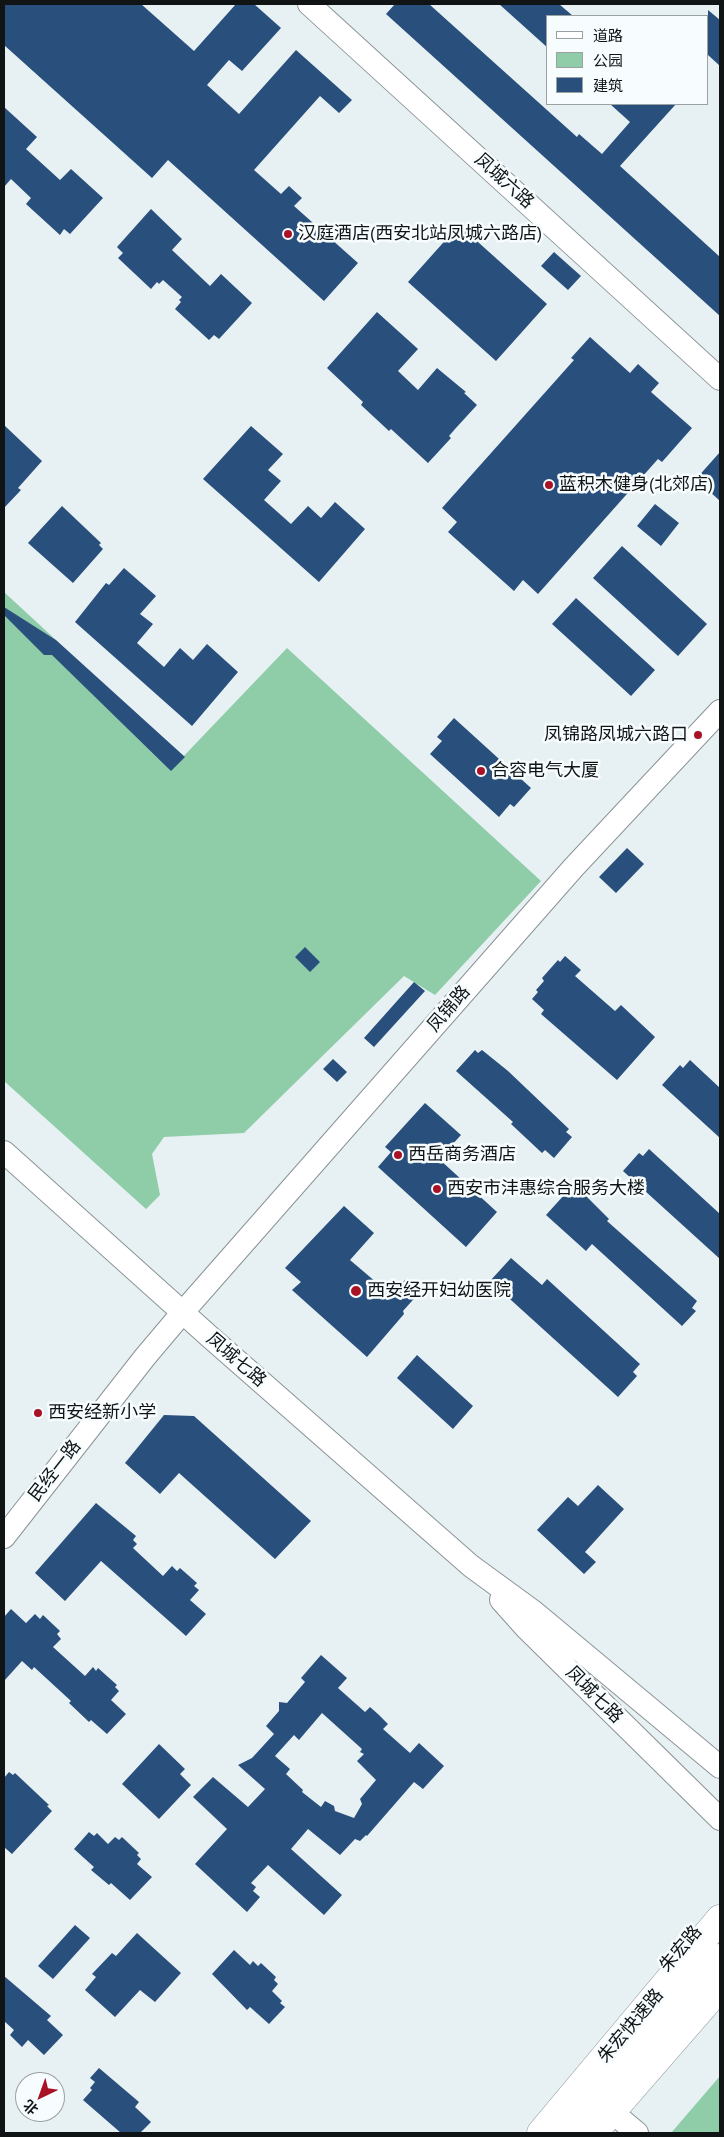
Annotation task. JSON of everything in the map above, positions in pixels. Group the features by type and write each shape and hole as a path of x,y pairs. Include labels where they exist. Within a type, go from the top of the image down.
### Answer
{"main road":[{"name":"朱宏路","path":"526,2133 720,1904"},
{"name":"朱宏快速路","path":"541,2133 720,1919"},
{"name":"朱宏快速路","path":"571,2133 720,1958"},
{"path":"593,2133 720,1987"}],"street":[{"name":"凤城六路","path":"309,4 720,379"},
{"name":"凤锦路","path":"183,1312 574,867 720,711"},
{"name":"凤城七路","path":"4,1152 471,1566 534,1612 720,1767"},
{"name":"民经一路","path":"4,1537 145,1357 183,1312"},
{"name":"凤城七路","path":"471,1566 526,1628 720,1819"},
{"path":"612,2112 637,2133"}],"green space":[{"path":"4,592 56,640 19,617 179,761 287,648 541,881 435,995 404,976 244,1133 164,1137 152,1154 160,1195 146,1209 4,1081"},
{"path":"720,2076 720,2133 671,2133"}],"building":[{"path":"4,4 141,4 194,51 236,4 254,4 281,28 242,71 229,60 207,85 239,114 296,50 352,100 339,113 320,96 254,170 281,194 289,186 302,198 294,206 358,263 324,301 168,160 152,178 4,45"},
{"path":"395,4 429,4 577,137 579,134 602,154 630,122 611,105 675,105 620,166 720,257 720,316 386,14"},
{"path":"499,4 559,4 572,15 546,15 546,46"},
{"path":"708,10 720,20 720,66 709,56"},
{"path":"4,107 37,137 26,149 60,180 71,169 103,198 70,234 64,229 60,235 26,204 31,198 11,179 4,187"},
{"path":"151,209 182,239 172,250 210,286 221,274 252,303 219,339 214,335 209,340 175,309 181,302 179,300 182,297 163,280 159,284 157,282 151,289 118,258 123,253 117,247"},
{"path":"459,225 547,304 496,361 408,282"},
{"path":"554,252 581,276 568,290 541,266"},
{"path":"377,312 418,349 398,371 418,390 437,368 466,392 464,393 477,405 428,463 361,405 363,402 327,368"},
{"name":"蓝积木健身(北郊店)","path":"590,337 630,373 638,364 659,383 651,392 692,428 662,462 658,459 538,594 523,580 514,591 448,532 457,522 442,508 574,360 571,358"},
{"path":"4,425 42,461 18,488 21,490 4,508"},
{"path":"251,426 283,454 268,470 281,481 264,500 291,524 308,506 321,518 335,502 365,529 319,582 203,479"},
{"path":"720,452 720,501 696,479"},
{"path":"655,504 679,523 661,546 637,526"},
{"path":"62,506 101,543 99,545 103,549 73,583 28,543"},
{"path":"622,546 707,624 678,656 593,578"},
{"path":"124,568 156,596 140,614 153,624 137,643 164,667 180,648 193,660 207,644 238,672 192,726 75,622 106,583 109,585"},
{"path":"576,598 655,670 631,696 552,624"},
{"path":"4,607 56,640 185,757 171,771 52,655 44,655 4,615"},
{"name":"合容电气大厦","path":"454,718 531,788 514,807 510,804 499,817 430,754 442,741 437,737"},
{"path":"627,848 644,864 616,893 599,877"},
{"path":"305,947 320,962 310,972 295,957"},
{"path":"565,956 581,970 575,976 615,1011 621,1005 655,1037 617,1080 541,1014 544,1010 532,999 538,992 536,990 544,981 542,978 558,960 560,962"},
{"path":"414,982 425,991 374,1047 364,1038"},
{"path":"475,1050 478,1053 482,1050 508,1071 569,1129 566,1132 572,1137 554,1158 545,1150 542,1153 511,1124 513,1122 456,1071"},
{"path":"333,1059 347,1072 337,1082 323,1069"},
{"path":"690,1060 720,1088 720,1138 662,1085 680,1065 683,1068"},
{"name":"西安市沣惠综合服务大楼","path":"425,1103 461,1135 439,1159 497,1212 466,1247 378,1167 391,1152 385,1147"},
{"path":"649,1149 720,1214 720,1259 623,1171 639,1153 643,1156"},
{"path":"577,1187 609,1219 607,1221 697,1301 692,1308 696,1311 682,1326 592,1244 586,1251 546,1215 565,1194 568,1196"},
{"path":"344,1206 374,1233 350,1260 390,1294 406,1279 420,1292 403,1311 404,1314 367,1357 292,1290 301,1282 285,1268"},
{"path":"511,1258 542,1285 547,1279 640,1364 633,1372 637,1376 618,1397 490,1281"},
{"path":"417,1355 473,1406 453,1429 397,1378"},
{"path":"164,1415 194,1416 311,1521 275,1559 179,1473 160,1494 125,1463"},
{"path":"598,1485 624,1509 585,1552 596,1562 584,1574 537,1530 568,1497 578,1506"},
{"path":"96,1503 136,1536 133,1540 137,1544 133,1548 163,1576 172,1566 177,1571 180,1568 197,1583 194,1586 199,1590 190,1600 206,1614 186,1636 101,1561 65,1601 35,1573"},
{"path":"11,1609 26,1623 35,1614 40,1619 43,1615 60,1631 57,1634 61,1639 53,1647 85,1676 93,1667 96,1671 98,1668 117,1685 115,1687 119,1691 111,1700 126,1714 107,1734 91,1720 89,1722 69,1703 71,1701 34,1667 32,1670 22,1661 4,1681 4,1617"},
{"path":"321,1655 347,1678 338,1688 365,1712 370,1707 379,1715 388,1724 383,1729 410,1753 419,1743 444,1766 423,1789 414,1782 367,1836 360,1841 355,1839 340,1855 308,1829 291,1849 342,1895 324,1915 268,1865 251,1883 256,1887 253,1891 260,1897 247,1912 195,1864 227,1829 193,1797 213,1777 248,1807 265,1789 238,1765 252,1758 274,1734 266,1726 279,1711 279,1702 287,1703 305,1682 301,1678","holes":["322,1713 362,1749 360,1752 364,1754 357,1761 376,1780 360,1799 362,1804 354,1818 335,1811 334,1806 325,1801 321,1807 302,1792 303,1790 286,1774 290,1769 275,1756 294,1735 299,1740"]},
{"path":"159,1744 185,1769 180,1774 191,1785 159,1819 122,1784"},
{"path":"9,1772 13,1775 15,1773 49,1805 47,1806 52,1811 12,1854 4,1847 4,1778"},
{"path":"89,1832 94,1836 97,1833 108,1844 115,1837 119,1840 122,1837 139,1853 137,1855 141,1859 137,1864 152,1877 130,1900 111,1883 109,1885 91,1870 94,1867 74,1849"},
{"path":"75,1925 90,1938 53,1979 38,1966"},
{"path":"137,1933 181,1973 155,2002 140,1990 115,2017 85,1990 96,1977 92,1974 112,1953 116,1956"},
{"path":"234,1950 250,1965 253,1961 258,1966 261,1963 276,1977 274,1980 278,1984 272,1991 285,2007 269,2024 250,2007 247,2010 212,1974"},
{"path":"4,1976 51,2016 47,2020 63,2035 44,2055 28,2040 22,2047 10,2035 14,2030 4,2021"},
{"path":"99,2068 139,2102 135,2107 151,2122 140,2133 121,2133 83,2100 92,2090 90,2088 95,2082 90,2078"}],"place":[{"name":"汉庭酒店(西安北站凤城六路店)","path":"288,234"},
{"name":"蓝积木健身(北郊店)","path":"549,485"},
{"name":"凤锦路凤城六路口","path":"698,735"},
{"name":"合容电气大厦","path":"481,771"},
{"name":"西岳商务酒店","path":"398,1155"},
{"name":"西安市沣惠综合服务大楼","path":"437,1189"},
{"name":"西安经开妇幼医院","path":"356,1291"},
{"name":"西安经新小学","path":"38,1413"}]}
